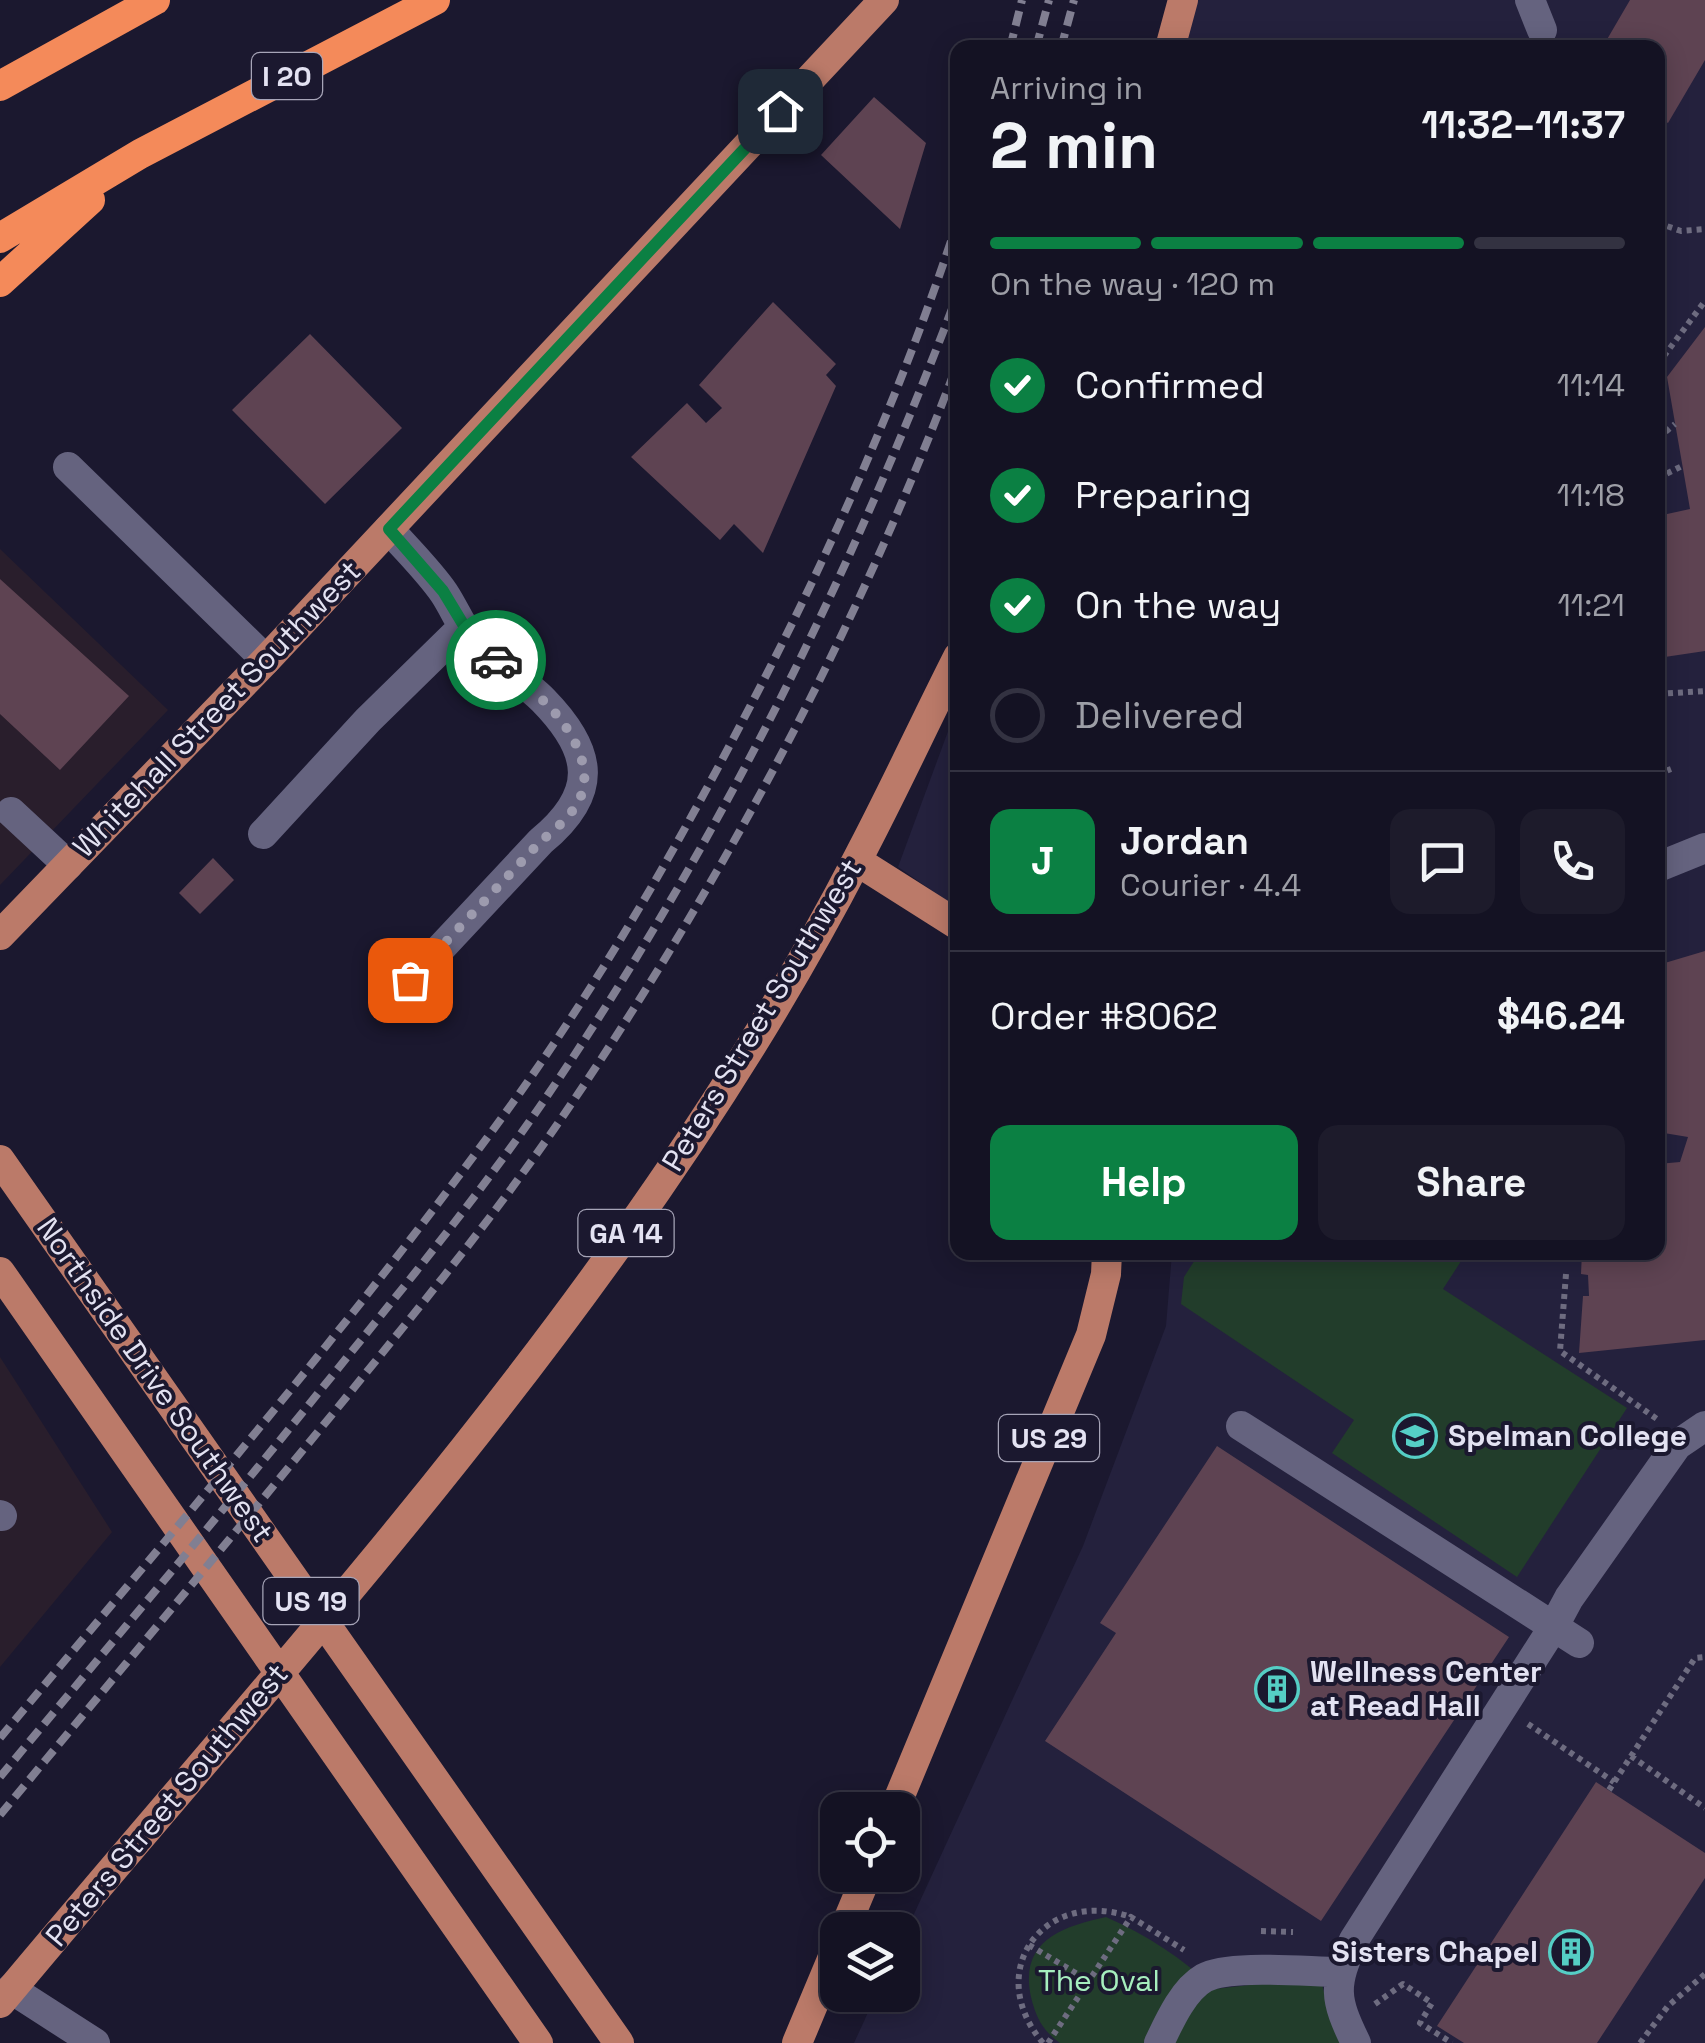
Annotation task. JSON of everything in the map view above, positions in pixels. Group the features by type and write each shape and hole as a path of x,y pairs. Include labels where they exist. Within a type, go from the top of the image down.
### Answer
{"highway":[{"path":"0,86 155,0"},
{"name":"I 20","path":"0,238 140,154 435,0"},
{"path":"0,282 140,154"}],"main road":[{"name":"Whitehall Street Southwest","path":"0,935 266,660 884,0"},
{"path":"1172,40 1182,0"},
{"name":"Peters Street Southwest","path":"6,1996 252,1708 507,1393 622,1240 742,1060 857,861 950,672"},
{"path":"857,861 950,920"},
{"name":"Northside Drive Southwest","path":"0,1160 619,2043"},
{"name":"US 29","path":"902,1792 1092,1335 1107,1260"},
{"name":"US 19","path":"0,1272 538,2043"},
{"path":"797,2043 820,1988"}],"street":[{"path":"1530,0 1542,30"},
{"path":"68,467 266,660"},
{"path":"389,529 443,591 472,639 510,675 542,698 566,728 584,762 582,794 561,824 410,980"},
{"path":"263,834 368,720 464,626"},
{"path":"12,812 68,865"},
{"path":"1665,864 1705,848"},
{"path":"1241,1426 1566,1635"},
{"path":"1356,2043 1340,2009 1339,1972 1373,1909 1566,1635 1569,1598 1677,1445 1705,1426"},
{"path":"1159,2043 1185,1998 1206,1977 1230,1971 1339,1972"},
{"path":"6,1996 95,2043"}],"path":[{"path":"1665,226 1681,231 1705,229"},
{"path":"1665,355 1705,301"},
{"path":"1665,432 1674,424"},
{"path":"1665,474 1682,466"},
{"path":"1665,694 1705,691"},
{"path":"1665,772 1672,769"},
{"path":"1566,1274 1560,1352 1662,1423"},
{"path":"1609,1790 1695,1658 1705,1657"},
{"path":"1527,1724 1614,1782"},
{"path":"1631,1756 1705,1808"},
{"path":"1043,2043 1026,2017 1018,1982 1029,1944 1043,1929 1072,1913 1108,1909 1132,1917"},
{"path":"1029,1944 1089,1981"},
{"path":"1640,2043 1668,2006 1705,1974"},
{"path":"1374,2005 1403,1984 1432,2003 1420,2023 1452,2043"}],"shaded area":[{"path":"1196,0 1705,0 1705,845 1665,860 1665,40 1186,40"},
{"path":"0,549 168,710 0,885"},
{"path":"950,726 950,903 898,867"},
{"name":"Spelman College","path":"1705,854 1705,2043 854,2043 868,2012 920,2012 920,1912 915,1912 1083,1546 1166,1326 1171,1260 1665,1260 1665,868"},
{"path":"0,1357 112,1532 0,1667"}],"green space":[{"path":"1195,1260 1462,1260 1443,1289 1627,1408 1517,1577 1332,1453 1354,1420 1181,1304 1184,1277"},
{"name":"The Oval","path":"1106,1917 1164,1948 1215,1989 1322,1984 1328,2009 1345,2043 1060,2043 1045,2029 1035,2011 1029,1978 1031,1963 1037,1950 1059,1932"}],"building":[{"path":"1630,0 1705,0 1705,60 1668,123 1665,40 1607,40"},
{"path":"874,97 926,143 900,229 821,155"},
{"path":"773,302 836,364 826,375 836,386 763,553 734,524 720,540 631,457 687,403 706,423 722,408 699,385"},
{"path":"1705,327 1705,651 1665,657 1665,514 1690,509 1667,377"},
{"path":"310,334 402,428 325,504 232,410"},
{"path":"0,579 129,696 60,770 0,714"},
{"path":"213,858 234,880 200,914 179,893"},
{"path":"1705,951 1705,1340 1579,1353 1583,1296 1589,1296 1588,1275 1581,1274 1582,1260 1665,1260 1665,1163 1680,1162 1688,1137 1665,1133 1665,963"},
{"name":"Wellness Center at Read Hall","path":"1217,1446 1509,1637 1321,1921 1045,1741 1116,1633 1100,1623"},
{"name":"Sisters Chapel","path":"1596,1782 1705,1853 1705,1878 1597,2043 1464,2043 1437,2026"}],"railway":[{"path":"1012,40 1022,0"},
{"path":"1038,40 1049,0"},
{"path":"1063,40 1074,0"},
{"path":"0,1738 395,1259 519,1094 609,958 692,816 804,599 888,412 950,243"},
{"path":"0,1777 442,1238 519,1137 606,1007 721,811 825,608 872,505 950,313"},
{"path":"0,1815 458,1258 538,1152 622,1028 732,845 783,751 877,559 950,382"}],"way so far":[{"path":"410,980 561,824 582,794 584,762 566,728 542,698 496,660"}],"place":[{"name":"Spelman College","path":"1415,1436"},
{"name":"Wellness Center at Read Hall","path":"1277,1689"},
{"name":"Sisters Chapel","path":"1571,1952"}],"route":[{"path":"496,660 472,639 443,591 389,529 780,111"}]}
